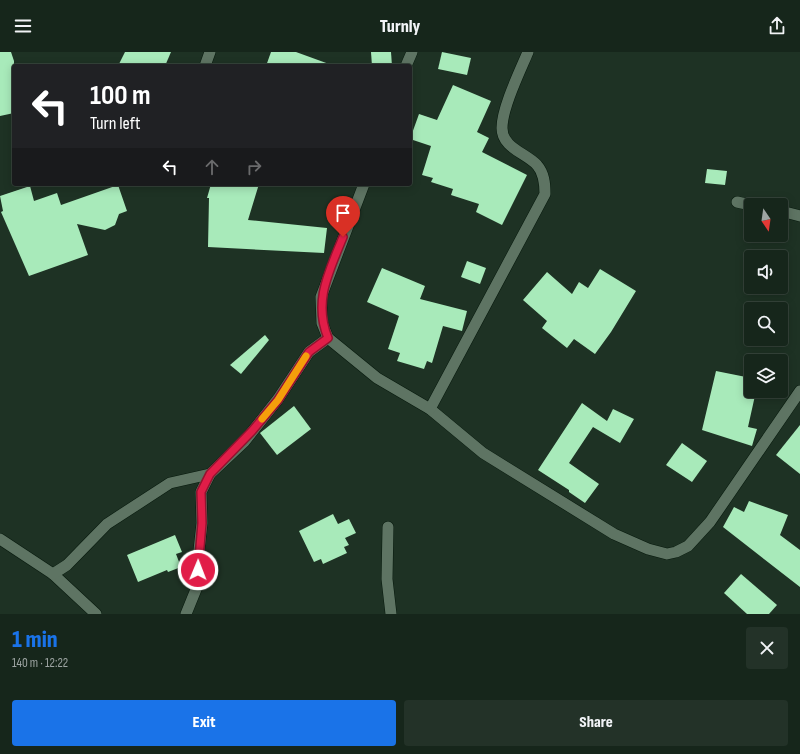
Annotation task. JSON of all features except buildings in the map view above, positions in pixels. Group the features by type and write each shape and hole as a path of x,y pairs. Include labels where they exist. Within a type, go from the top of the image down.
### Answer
{"street":[{"path":"206,64 210,52"},
{"path":"407,64 412,52"},
{"path":"430,409 545,194 544,178 536,164 513,149 504,137 502,129 505,113 528,52"},
{"path":"363,186 321,297 322,323 328,338 377,378 430,409 483,453 614,534 648,549 667,554 676,552 688,546 710,522 800,391"},
{"path":"737,202 744,204"},
{"path":"788,213 800,216"},
{"path":"186,614 199,582 198,559 202,523 201,492 210,474 248,436 278,400 309,352 328,338"},
{"path":"53,574 67,564 107,524 170,483 210,474"},
{"path":"388,527 387,579 391,614"},
{"path":"0,539 53,574 96,614"}],"slow traffic":[{"path":"262,419 278,400 306,356"}],"route":[{"path":"198,570 202,523 201,492 210,474 244,442 278,400 309,352 328,338 322,323 321,297 343,237"}]}
